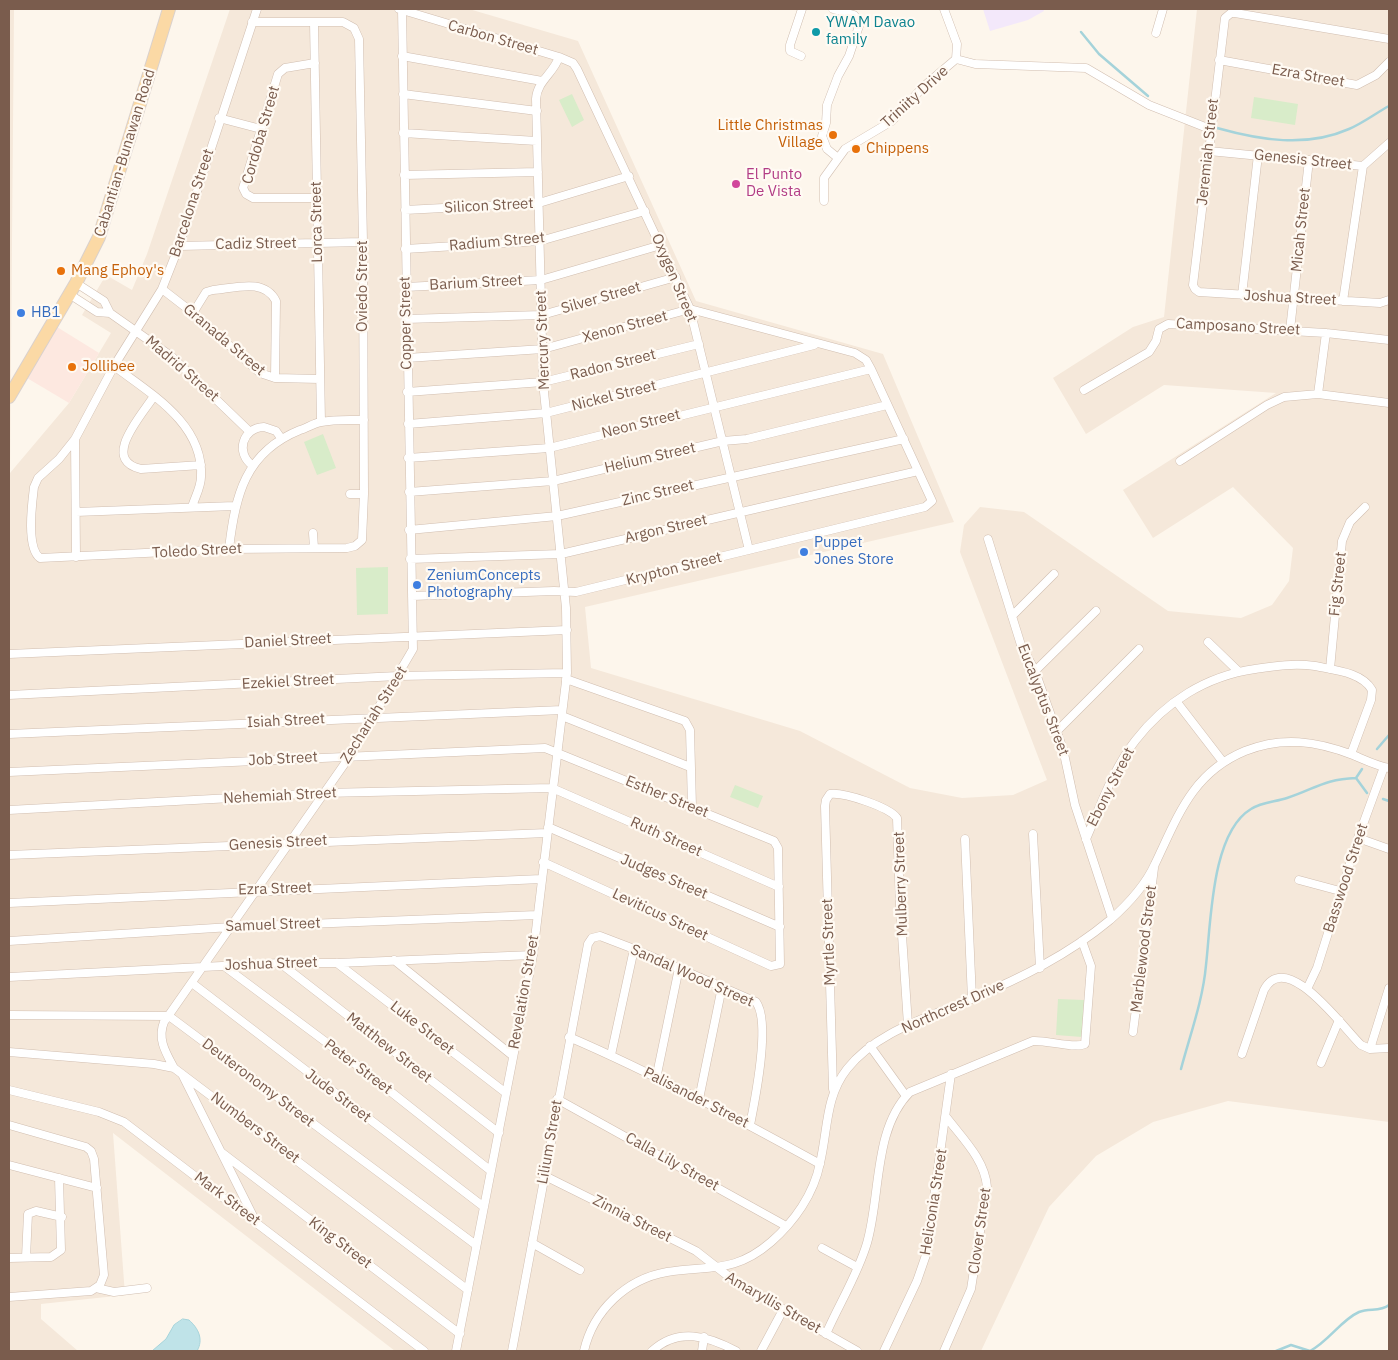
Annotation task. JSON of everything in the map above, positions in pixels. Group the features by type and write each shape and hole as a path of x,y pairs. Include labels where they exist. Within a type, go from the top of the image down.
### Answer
{"main road":[{"name":"Cabantian-Bunawan Road","path":"9,397 100,237 169,9"}],"street":[{"name":"Barcelona Street","path":"36,555 32,532 34,487 38,478 60,459 75,439 114,366 162,289 179,246 219,118 257,9"},
{"name":"Copper Street","path":"400,9 413,636"},
{"name":"Carbon Street","path":"400,9 559,57"},
{"path":"801,56 790,50 790,45 802,9"},
{"path":"833,9 854,15 860,23 849,56 838,76 827,105 826,123 822,136 827,149 838,158"},
{"path":"944,9 957,44 956,59 969,64 1086,68 1149,105 1210,129"},
{"path":"1156,33 1163,9"},
{"name":"Jeremiah Street","path":"1195,290 1210,129 1223,23 1228,15 1235,13 1389,39"},
{"path":"252,22 314,22"},
{"name":"Oviedo Street","path":"314,22 343,22 354,28 358,39 363,242 364,420 364,533 359,544"},
{"name":"Lorca Street","path":"314,22 321,422"},
{"path":"402,56 542,81"},
{"name":"Mercury Street","path":"559,57 554,68 542,81 537,91 537,140 544,382 567,630"},
{"name":"Oxygen Street","path":"559,57 573,63 581,74 690,309 749,550"},
{"name":"Triniity Drive","path":"824,200 824,178 845,149 892,121 922,87 956,59"},
{"name":"Ezra Street","path":"1219,60 1358,85 1376,75 1389,62"},
{"name":"Cordoba Street","path":"314,63 293,65 285,68 278,74 243,188 246,194 253,198 317,198"},
{"path":"403,94 537,110"},
{"path":"219,118 261,129"},
{"path":"403,133 537,140"},
{"name":"Genesis Street","path":"1209,151 1363,166 1389,143"},
{"path":"1242,295 1258,155"},
{"name":"Micah Street","path":"1290,330 1309,160"},
{"path":"1343,301 1363,166"},
{"path":"404,175 538,172"},
{"name":"Silicon Street","path":"405,210 539,203 629,176"},
{"name":"Radium Street","path":"405,249 540,241 645,211"},
{"name":"Cadiz Street","path":"179,246 363,242"},
{"name":"Barium Street","path":"406,287 541,280 661,245"},
{"name":"Silver Street","path":"406,319 542,315 676,277"},
{"path":"193,313 206,292 213,290 262,286 271,292 276,301 276,378"},
{"name":"Madrid Street","path":"72,289 104,301 110,313"},
{"name":"Madrid Street","path":"72,289 97,312 110,313 136,330 185,369 250,432"},
{"name":"Granada Street","path":"162,289 193,313 251,367 266,376 320,379"},
{"name":"Joshua Street","path":"1195,290 1199,292 1380,303 1388,300"},
{"path":"690,309 855,353 866,360 918,471"},
{"name":"Xenon Street","path":"407,358 543,349 690,309"},
{"name":"Camposano Street","path":"1084,390 1149,352 1156,341 1159,329 1168,324 1290,330 1389,340"},
{"path":"1318,394 1326,333"},
{"name":"Radon Street","path":"407,392 544,382 699,344"},
{"name":"Nickel Street","path":"408,424 546,413 816,344"},
{"path":"114,366 154,396 186,426 196,444 201,478 192,507"},
{"name":"Neon Street","path":"408,458 549,448 871,369"},
{"path":"1180,461 1278,399 1318,394 1389,403"},
{"path":"154,396 126,439 123,451 127,463 132,467 141,469 200,465"},
{"name":"Helium Street","path":"409,492 554,481 722,441 747,439 887,405"},
{"path":"229,549 234,506 240,489 253,466 281,438 321,422 364,420"},
{"path":"253,466 246,459 242,450 244,440 250,432 260,427 268,428 281,438"},
{"path":"75,439 76,557"},
{"name":"Zinc Street","path":"410,530 557,516 904,439"},
{"name":"Krypton Street","path":"412,596 554,591 576,592 925,507 931,503 930,497 918,471"},
{"name":"Argon Street","path":"410,559 561,554 918,471"},
{"path":"350,494 364,494"},
{"path":"76,512 234,506"},
{"name":"Fig Street","path":"1330,669 1342,541 1350,522 1365,507"},
{"path":"313,533 314,548"},
{"name":"Eucalyptus Street","path":"988,539 1021,645 1035,671 1068,765 1076,805 1112,918"},
{"name":"Toledo Street","path":"36,555 46,560 229,549 347,548 359,544"},
{"path":"1012,616 1054,574"},
{"path":"1035,671 1096,611"},
{"name":"Daniel Street","path":"9,654 567,630"},
{"name":"Revelation Street","path":"456,1351 532,955 567,676 567,630"},
{"name":"Zechariah Street","path":"254,1220 178,1070 164,1050 161,1035 162,1028 350,756 413,648 413,636"},
{"path":"1208,642 1238,671"},
{"path":"1056,732 1139,649"},
{"name":"Ebony Street","path":"1086,839 1118,770 1134,742 1156,717 1176,701 1197,686 1219,676 1238,671 1303,664 1330,669 1362,680 1372,690 1371,700 1351,754"},
{"name":"Ezekiel Street","path":"9,695 398,676 567,676"},
{"path":"567,676 687,724 690,730 692,807"},
{"path":"1176,701 1223,762"},
{"path":"562,713 690,767"},
{"name":"Isiah Street","path":"9,734 372,717 562,713"},
{"name":"Northcrest Drive","path":"584,1351 594,1324 606,1307 636,1282 668,1272 716,1269 751,1256 772,1241 803,1206 813,1186 820,1164 833,1089 857,1058 870,1046 908,1025 972,999 1040,968 1082,941 1112,918 1133,896 1154,866 1178,813 1203,778 1223,762 1275,741 1299,742 1351,754 1387,768"},
{"name":"Job Street","path":"9,772 545,748 557,752"},
{"name":"Esther Street","path":"557,752 772,839 776,843 779,887"},
{"name":"Basswood Street","path":"1308,989 1317,968 1358,838 1387,768"},
{"name":"Nehemiah Street","path":"9,810 324,793 552,788"},
{"name":"Ruth Street","path":"552,788 779,887"},
{"name":"Mulberry Street","path":"828,796 838,794 879,806 888,810 897,818 900,905 908,1025"},
{"name":"Myrtle Street","path":"828,796 825,806 833,1089"},
{"name":"Genesis Street","path":"9,855 547,830"},
{"name":"Judges Street","path":"547,830 780,927"},
{"path":"1033,834 1040,968"},
{"path":"1358,838 1389,849"},
{"path":"965,839 972,999"},
{"name":"Leviticus Street","path":"543,862 771,966 778,966 781,961 780,927"},
{"name":"Marblewood Street","path":"1134,1032 1154,866"},
{"name":"Ezra Street","path":"9,903 257,890 541,879"},
{"path":"1299,880 1340,891"},
{"path":"779,887 780,927"},
{"name":"Samuel Street","path":"9,941 231,927 537,916"},
{"name":"Sandal Wood Street","path":"595,936 634,949 752,999 761,1011 760,1061 750,1125"},
{"name":"Lilium Street","path":"512,1351 569,1037 589,940 595,936"},
{"path":"826,1334 857,1267 872,1225 885,1137 891,1116 910,1092 1033,1041 1050,1041 1077,1046 1085,1044 1091,975 1090,958 1082,941"},
{"path":"611,1055 634,949"},
{"name":"Joshua Street","path":"9,977 280,963 337,963 532,955"},
{"path":"394,960 514,1056"},
{"name":"Matthew Street","path":"280,963 499,1133"},
{"name":"Luke Street","path":"337,963 506,1094"},
{"name":"Peter Street","path":"224,966 362,1070 491,1171"},
{"path":"656,1079 679,968"},
{"path":"1242,1054 1267,984 1281,976 1308,989 1357,1040 1370,1048 1389,1048"},
{"name":"Jude Street","path":"192,983 484,1207"},
{"path":"699,1099 722,987"},
{"path":"1370,1048 1389,988"},
{"path":"9,1015 170,1016"},
{"name":"Deuteronomy Street","path":"170,1016 476,1245"},
{"path":"1321,1063 1338,1020"},
{"name":"Palisander Street","path":"569,1037 611,1055 699,1099 820,1164"},
{"path":"870,1046 906,1096"},
{"name":"Numbers Street","path":"9,1052 154,1064 178,1070 468,1290"},
{"name":"Heliconia Street","path":"884,1351 917,1281 926,1255 947,1118 951,1074"},
{"name":"Mark Street","path":"9,1090 99,1112 124,1122 424,1351"},
{"name":"Calla Lily Street","path":"557,1099 786,1226"},
{"name":"Clover Street","path":"944,1351 971,1289 987,1187 986,1177 980,1161 947,1118"},
{"path":"9,1125 88,1148 94,1159 104,1274 103,1280 96,1288 86,1292 9,1297"},
{"name":"King Street","path":"221,1152 460,1334"},
{"path":"9,1165 96,1188"},
{"name":"Zinnia Street","path":"543,1174 696,1252 716,1269"},
{"path":"9,1258 51,1257 59,1253 63,1245 60,1178"},
{"path":"26,1257 28,1214 36,1211 62,1217"},
{"path":"532,1243 580,1270"},
{"path":"822,1248 857,1267"},
{"name":"Amaryllis Street","path":"716,1269 782,1310 857,1351"},
{"path":"96,1288 114,1292 147,1288"},
{"path":"761,1351 782,1310"},
{"path":"652,1351 671,1338 684,1335 704,1337 736,1351"},
{"path":"702,1351 704,1337"}],"shaded area":[{"path":"9,9 14,9 10,473 69,403 111,333 82,315 106,275 132,290 147,254 230,9 469,9 578,41 696,301 883,354 954,522 585,607 591,668 800,731 910,788 962,798 1013,795 1047,780 960,552 964,525 980,507 1024,512 1168,611 1241,618 1272,605 1289,581 1293,548 1233,487 1153,538 1123,490 1276,393 1164,385 1086,434 1053,378 1133,327 1164,317 1197,9 1389,9 1389,1122 1228,1101 1153,1122 1096,1156 1049,1207 981,1351 395,1351 113,1133 125,1295 41,1304 41,1319 78,1351 9,1351"},
{"path":"983,9 1043,9 1044,11 1028,20 990,31"},
{"path":"57,327 99,353 69,403 27,378"}],"green space":[{"path":"572,94 584,120 572,127 559,100"},
{"path":"1254,97 1298,104 1295,125 1251,118"},
{"path":"323,434 336,468 317,475 304,442"},
{"path":"388,567 388,614 357,615 356,568"},
{"path":"735,785 763,796 758,808 730,797"},
{"path":"1058,999 1084,1000 1082,1037 1056,1035"}],"water":[{"path":"183,1319 189,1320 199,1334 200,1342 197,1351 152,1351 166,1339 174,1325"}],"waterway":[{"path":"1081,32 1099,54 1148,96"},
{"path":"1217,128 1266,139 1316,139 1349,129 1389,106"},
{"path":"1377,749 1389,735"},
{"path":"1356,778 1362,769"},
{"path":"1356,778 1367,793"},
{"path":"1181,1069 1202,991 1215,880 1228,838 1238,821 1251,809 1260,805 1287,798 1327,782 1356,778"},
{"path":"1383,799 1389,801"},
{"path":"1276,1351 1291,1345 1310,1351 1359,1312 1389,1305"}],"place":[{"name":"YWAM Davao family","path":"816,32"},
{"name":"Little Christmas Village","path":"833,135"},
{"name":"Chippens","path":"856,149"},
{"name":"El Punto De Vista","path":"736,184"},
{"name":"Mang Ephoy's","path":"61,271"},
{"name":"HB1","path":"21,313"},
{"name":"Jollibee","path":"72,367"},
{"name":"Puppet Jones Store","path":"804,552"},
{"name":"ZeniumConcepts Photography","path":"417,585"}]}
